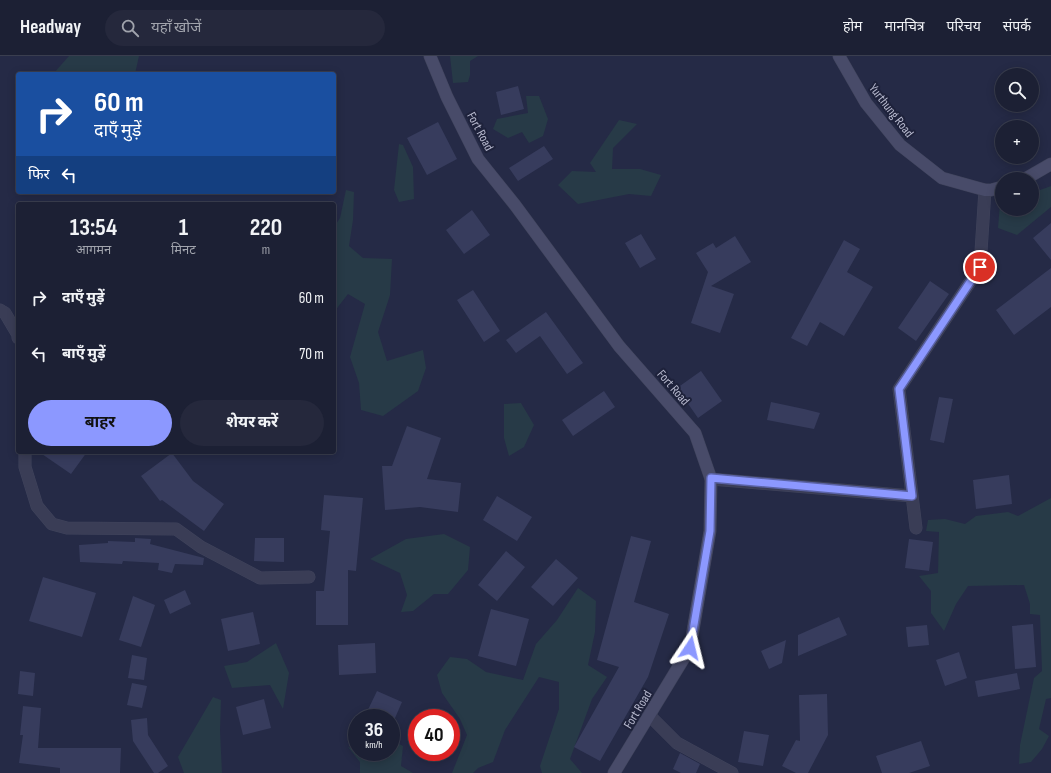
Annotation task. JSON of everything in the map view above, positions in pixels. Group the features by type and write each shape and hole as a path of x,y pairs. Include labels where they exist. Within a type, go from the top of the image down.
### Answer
{"street":[{"name":"Fort Road","path":"430,56 447,97 478,159 515,205 619,346 695,433 711,478 710,531 690,648 614,773"},
{"name":"Yurthung Road","path":"840,56 866,104 900,145 942,178 985,190 995,189"},
{"path":"1037,172 1051,164"},
{"path":"916,528 899,389 980,267 985,190"},
{"path":"0,310 5,313 16,332"},
{"path":"25,454 25,467 36,506 52,524 67,528 176,529 201,547 260,578 309,577"},
{"path":"711,478 912,496"},
{"path":"649,715 677,743 732,773"}],"shaded area":[{"path":"69,56 139,56 135,72 55,72"},
{"path":"450,56 478,56 470,61 470,75 468,82 453,83"},
{"path":"526,96 539,96 548,119 543,136 529,143 522,132 508,138 493,129 497,119 528,113"},
{"path":"619,120 637,124 613,148 612,169 640,169 661,175 651,196 629,194 578,204 558,185 572,171 596,172 590,163"},
{"path":"399,144 403,145 413,167 414,199 399,202 394,190"},
{"path":"1051,186 1051,207 1017,235 998,228 999,216 1039,216 1039,190"},
{"path":"346,190 354,192 353,220 349,246 363,258 392,259 390,295 378,332 387,361 423,350 426,368 418,391 383,416 361,410 359,383 350,357 365,304 348,294 336,309 336,224 340,218"},
{"path":"521,403 534,425 524,447 509,456 504,438 504,404"},
{"path":"1051,498 1051,698 1046,699 1039,729 1049,736 1042,749 1031,762 1019,764 1020,745 1034,678 1042,671 1040,615 1030,614 1030,604 1024,585 968,586 956,604 944,631 931,613 931,591 919,576 938,573 939,532 926,531 928,520 945,519 965,524 976,516 1008,512 1018,516"},
{"path":"444,534 470,547 468,570 448,594 434,594 413,611 401,612 407,595 400,573 370,559 406,539"},
{"path":"578,588 596,601 595,632 588,665 607,677 592,699 570,759 582,773 542,773 540,766 559,709 559,682 539,677 505,730 493,762 478,768 473,773 452,773 457,761 460,761 460,753 467,735 460,719 460,709 453,709 442,693 437,675 450,657 467,659 486,672 523,680 536,644 557,620"},
{"path":"276,643 289,673 283,709 270,685 232,688 224,666 247,662"},
{"path":"213,697 221,700 220,731 222,773 184,773 178,757"},
{"path":"400,744 403,746 401,766 413,773 360,773 359,761 400,761"}],"building":[{"path":"518,86 524,109 501,115 496,92"},
{"path":"438,122 457,159 427,175 407,138"},
{"path":"544,146 553,159 518,181 509,168"},
{"path":"472,210 490,235 464,254 446,230"},
{"path":"1051,223 1051,260 1033,238"},
{"path":"641,234 656,259 640,268 625,243"},
{"path":"735,236 751,262 711,286 734,294 720,333 691,323 708,272 696,253 713,243 716,248"},
{"path":"844,240 860,249 847,272 873,287 844,336 820,322 807,346 791,338"},
{"path":"1051,268 1051,307 1014,335 996,310"},
{"path":"930,281 949,294 916,341 898,328"},
{"path":"473,290 500,331 484,342 457,300"},
{"path":"546,312 583,363 567,374 540,336 516,353 506,340"},
{"path":"701,371 722,401 698,418 677,388"},
{"path":"604,391 615,407 573,436 562,420"},
{"path":"939,397 953,399 944,443 930,440"},
{"path":"771,402 820,413 814,429 767,420"},
{"path":"407,426 441,438 427,479 461,483 458,512 420,507 385,510 382,466 392,466"},
{"path":"42,454 86,454 71,474"},
{"path":"173,454 193,481 224,504 204,531 162,500 160,501 141,476"},
{"path":"1009,475 1012,504 976,509 973,480"},
{"path":"324,495 363,498 356,571 348,570 348,625 316,625 316,591 324,591 330,531 321,530"},
{"path":"497,496 532,517 517,541 483,520"},
{"path":"631,536 651,541 634,602 669,614 648,677 600,761 574,747 619,667 597,660"},
{"path":"135,538 151,539 150,544 204,558 203,565 175,564 172,573 158,570 159,563 123,561 122,564 80,562 79,545 108,543 108,541 135,542"},
{"path":"255,538 284,538 284,562 254,561"},
{"path":"909,539 933,542 929,571 905,568"},
{"path":"506,551 525,567 497,601 478,585"},
{"path":"556,559 578,578 553,606 531,587"},
{"path":"43,577 96,593 82,637 29,621"},
{"path":"185,590 191,604 170,614 164,600"},
{"path":"133,596 155,605 141,647 119,640"},
{"path":"491,609 529,619 516,666 478,656"},
{"path":"253,612 260,644 228,651 221,619"},
{"path":"839,617 847,635 798,656 798,635"},
{"path":"1033,624 1036,667 1015,669 1012,626"},
{"path":"927,625 929,645 908,647 906,627"},
{"path":"786,640 782,663 769,669 761,651"},
{"path":"375,643 376,673 339,675 338,645"},
{"path":"959,652 967,678 945,686 936,660"},
{"path":"132,655 147,658 144,680 128,678"},
{"path":"20,671 35,673 33,696 18,694"},
{"path":"1017,673 1020,689 978,697 975,681"},
{"path":"132,683 147,686 142,708 127,705"},
{"path":"377,691 402,702 399,709 368,709"},
{"path":"827,694 828,735 808,773 796,773 782,766 796,740 800,741 799,695"},
{"path":"264,699 271,728 243,735 236,707"},
{"path":"23,706 41,708 38,748 121,748 120,773 60,773 60,768 19,763 23,735 20,735"},
{"path":"147,718 148,735 168,766 158,773 154,773 133,741 131,720"},
{"path":"744,731 769,735 763,766 738,762"},
{"path":"921,741 930,766 909,773 882,773 876,756"},
{"path":"680,753 700,764 696,773 681,773 673,769"}],"route":[{"path":"690,648 710,531 711,478 912,496 899,389 980,267"}]}
